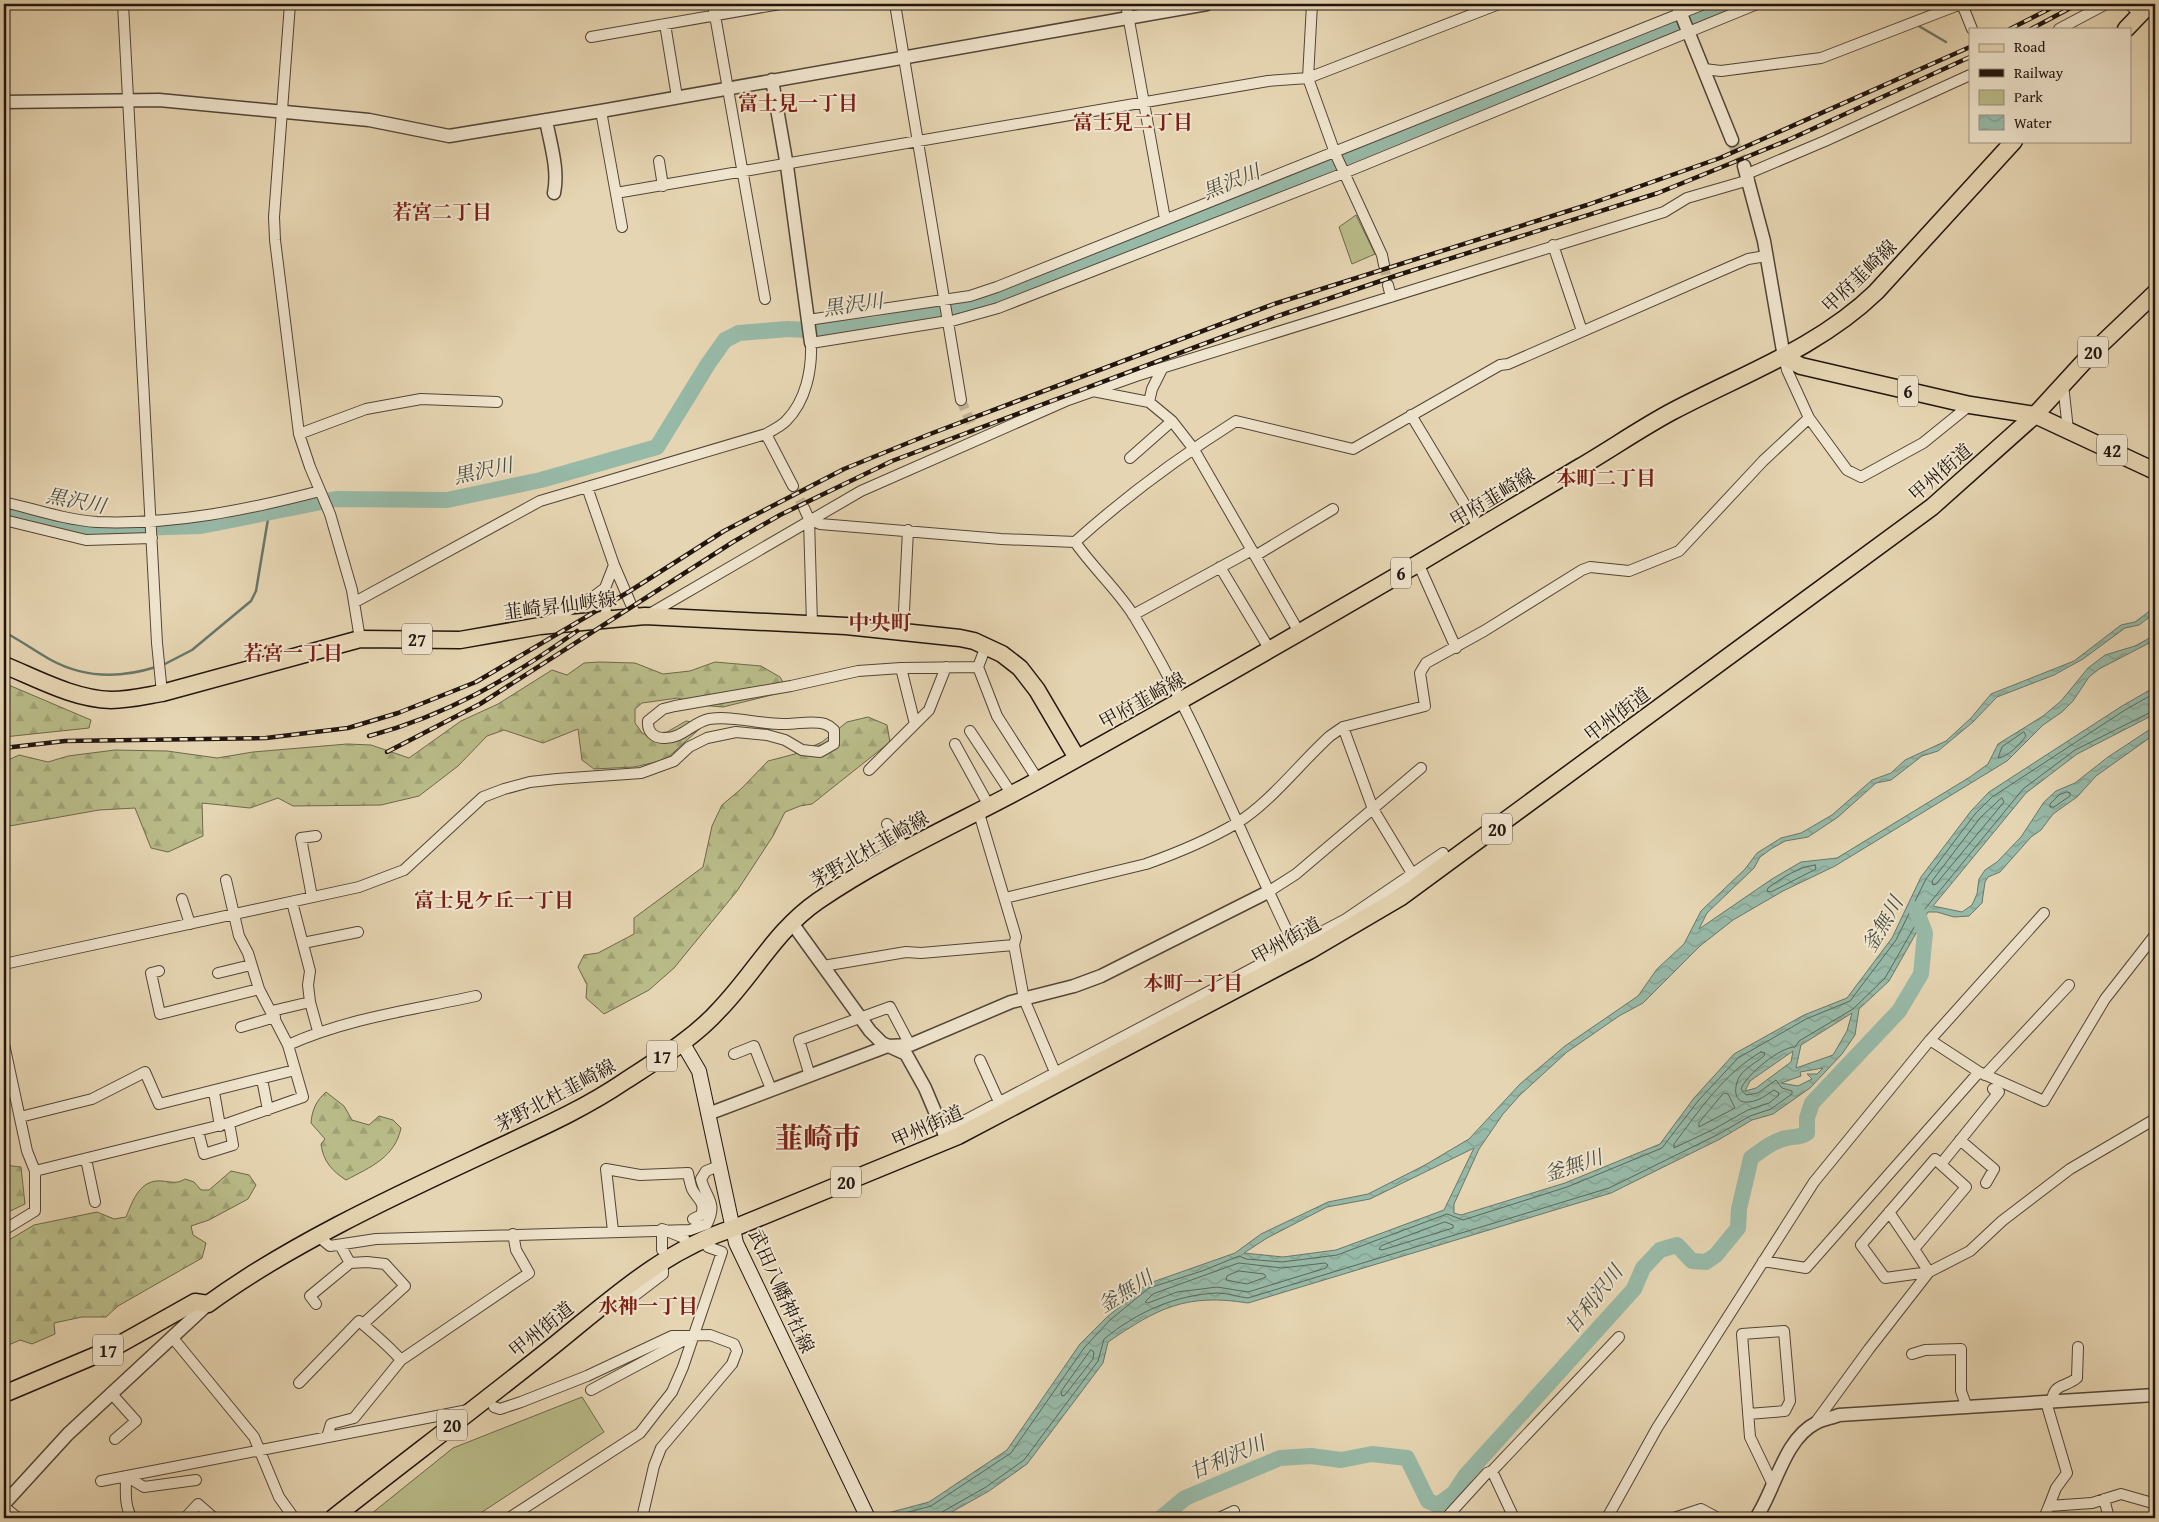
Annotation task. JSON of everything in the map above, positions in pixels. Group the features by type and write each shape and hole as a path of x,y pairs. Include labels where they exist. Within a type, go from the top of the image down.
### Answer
{"main road":[{"path":"2127,28 2140,7"},
{"name":"甲府韮崎線","path":"1077,758 1183,701 1479,528 1673,411 1784,357 1832,330 1856,311 2013,142"},
{"name":"甲州街道","path":"333,1518 646,1271 711,1235 735,1235 945,1136 1310,951 1401,897 1932,507 2035,416 2063,384 2155,293"},
{"name":"6","path":"1784,357 1801,366 1970,405 2035,416"},
{"name":"42","path":"2035,416 2155,471"},
{"name":"韮崎昇仙峡線","path":"4,665 59,688 95,697 132,699 162,693 360,639 460,640 540,626 641,616 812,624 903,631 960,638 986,646 1002,654 1020,668 1037,690 1077,758"},
{"name":"茅野北杜韮崎線","path":"4,1394 113,1348 195,1302 208,1304 233,1286 319,1237 574,1111 623,1083 682,1042 715,1015 746,980 772,942 819,900 983,807 1077,758"},
{"name":"武田八幡神社線","path":"682,1042 699,1070 735,1235 868,1518"}],"street":[{"path":"123,4 150,521 162,693"},
{"path":"290,4 284,111 274,212 275,240 299,434 327,507 354,602 360,639"},
{"path":"713,4 765,299"},
{"path":"591,36 780,4"},
{"path":"895,4 961,400"},
{"path":"1126,4 1164,219"},
{"path":"4,102 159,100 369,120 449,136 677,98 1207,4"},
{"path":"1312,4 1308,78 1344,173 1382,255 1384,265"},
{"path":"616,193 787,166 1268,81 1308,78 1499,4"},
{"path":"808,320 970,296 997,287 1164,219 1336,153 1679,9 1704,4"},
{"path":"811,343 948,322 998,308 1344,173 1757,4"},
{"path":"1704,69 1721,71 1821,58 1963,4 1972,28"},
{"path":"2061,28 2106,4"},
{"path":"1679,9 1732,140"},
{"path":"665,24 677,98"},
{"path":"587,486 614,565 641,616 861,491 976,436 1092,391 1664,212 1687,198 1825,141 1969,75"},
{"path":"354,602 520,510 587,486 681,461 766,434 786,421 798,402 808,380 811,343 787,166 772,80"},
{"path":"601,111 622,227"},
{"path":"546,120 555,171 554,193"},
{"path":"659,161 663,186"},
{"path":"1747,173 1766,256 1786,370 1809,418 1847,470 1861,477 1923,442 1970,405"},
{"path":"1553,246 1582,330"},
{"path":"809,520 820,524 1001,539 1075,542 1117,504 1193,448 1236,421 1352,449 1500,365 1508,364 1748,258 1766,256"},
{"path":"1388,285 1391,297"},
{"path":"1150,402 1152,389 1162,369"},
{"path":"2063,384 2068,430"},
{"path":"1092,391 1150,402 1172,421 1193,448 1299,632"},
{"path":"299,434 366,409 421,399 497,402"},
{"path":"1411,415 1479,528"},
{"path":"1004,898 1146,864 1165,857 1238,822 1260,805 1330,736 1343,727 1425,706 1420,673 1426,663 1456,648 1582,570 1590,567 1629,571 1679,551 1763,461 1809,418"},
{"path":"1130,458 1172,421"},
{"path":"766,434 793,486"},
{"path":"4,502 80,520 150,521 201,516 258,507 321,492"},
{"path":"804,508 809,520 812,624"},
{"path":"1133,615 1220,567 1253,553 1333,509"},
{"path":"4,520 86,540 152,538"},
{"path":"903,631 908,530"},
{"path":"1075,542 1133,615 1183,701 1268,892 1294,945"},
{"path":"1418,563 1456,648"},
{"path":"606,619 605,588 614,565"},
{"path":"1220,567 1270,650"},
{"path":"540,626 593,597 605,588"},
{"path":"986,646 978,667 997,716 1038,780"},
{"path":"869,770 929,710 946,667"},
{"path":"4,964 359,887 404,870 483,797 504,789 548,780 641,772 674,761 689,747 707,738 736,732 778,738 802,750 825,750 834,744 836,738 834,730 824,723 774,724 724,718 699,722 684,733 666,738 652,734 648,725 650,718 656,713 675,706 791,686 858,671 901,668 978,667"},
{"path":"901,668 915,724"},
{"path":"1343,727 1373,809 1413,875"},
{"path":"970,731 1011,793"},
{"path":"954,744 983,807 1004,898 1016,938 1014,944 1024,999 1055,1072"},
{"path":"708,1114 888,1046 910,1045 1024,999 1074,986 1101,976 1268,892 1296,874 1421,768"},
{"path":"887,824 906,850"},
{"path":"312,897 302,838 316,836"},
{"path":"792,923 859,1019 888,1046 906,1054 925,1088 945,1136 999,1102 1346,919 1444,853"},
{"path":"35,1171 225,1124 268,1110 302,1096 288,1045 259,989 252,965 232,915 226,880"},
{"path":"182,899 190,924"},
{"path":"292,902 310,972 308,985 310,1002 318,1031"},
{"path":"1607,1518 1657,1428 1814,1182 1930,1040 2044,913"},
{"path":"303,943 358,932"},
{"path":"1930,1040 1982,1073 2044,1102 2105,999 2155,934"},
{"path":"823,966 906,952 921,953 1014,944"},
{"path":"218,973 252,965"},
{"path":"159,971 151,973 160,1014 259,989"},
{"path":"1763,1261 1806,1268 1982,1073 2069,985"},
{"path":"288,1045 318,1031 348,1022 476,996"},
{"path":"241,1027 310,1002"},
{"path":"810,1076 799,1040 890,1007 910,1045"},
{"path":"4,1044 27,1151 35,1171 35,1211 4,1230"},
{"path":"734,1054 754,1046 771,1089"},
{"path":"980,1060 999,1102"},
{"path":"20,1117 92,1099 145,1072 159,1104 214,1092 294,1070"},
{"path":"262,1079 268,1110"},
{"path":"1941,1164 2000,1092 1993,1089"},
{"path":"198,1131 204,1154 233,1145 214,1092"},
{"path":"1914,1249 1966,1187 1935,1159 1861,1245 1885,1278 1929,1272 1970,1251 2002,1220 2070,1168 2155,1119"},
{"path":"1960,1140 1994,1169 1986,1183"},
{"path":"86,1159 95,1202"},
{"path":"693,1219 701,1215 704,1208 701,1179 706,1171 719,1166"},
{"path":"319,1237 330,1246 376,1239 690,1230 707,1224 712,1213 712,1202 691,1188 688,1172 640,1176 606,1169 613,1231"},
{"path":"1889,1212 1929,1272"},
{"path":"662,1230 684,1238"},
{"path":"662,1230 662,1250"},
{"path":"327,1437 331,1424 354,1418 401,1360 529,1273 516,1250 513,1234"},
{"path":"340,1245 350,1263"},
{"path":"509,1518 640,1432 672,1392 694,1335 722,1252 708,1247"},
{"path":"316,1304 310,1296 350,1263 385,1264 405,1286 363,1324"},
{"path":"621,1306 663,1274 663,1270"},
{"path":"1756,1518 1785,1456 1794,1443 1815,1423 1929,1272"},
{"path":"18,1518 4,1506 68,1434 208,1304"},
{"path":"299,1384 359,1321 379,1339 384,1340 401,1360"},
{"path":"1748,1414 1785,1411 1790,1401 1784,1331 1742,1334 1748,1414 1750,1437 1772,1485"},
{"path":"591,1390 664,1349 694,1335"},
{"path":"494,1407 500,1409 579,1379 672,1336 710,1335 734,1344 737,1351 732,1364 661,1448 654,1466 642,1518"},
{"path":"172,1337 254,1436 279,1497 294,1518"},
{"path":"1446,1518 1619,1337"},
{"path":"2044,1518 2056,1488 2067,1473 2049,1402 2057,1388 2077,1378 2078,1346"},
{"path":"1912,1354 1925,1350 1960,1349 1961,1391 1968,1408"},
{"path":"112,1393 136,1421 115,1439"},
{"path":"1815,1423 1839,1415 2155,1395"},
{"path":"101,1481 472,1410"},
{"path":"1492,1471 1514,1518"},
{"path":"126,1476 144,1487 196,1480"},
{"path":"126,1476 128,1513 132,1518"},
{"path":"2049,1506 2076,1506 2121,1494 2150,1502 2155,1501"},
{"path":"2104,1499 2109,1518"},
{"path":"184,1518 198,1504 214,1518"},
{"path":"1674,1518 1701,1509 1718,1518"},
{"path":"1220,1518 1234,1511"}],"green space":[{"path":"1356,215 1375,254 1352,264 1339,227"},
{"path":"715,662 761,666 780,677 788,691 723,707 699,705 678,698 642,703 635,709 635,723 643,734 667,732 686,721 705,724 665,760 634,767 594,769 582,760 578,729 543,743 504,730 487,736 458,766 419,796 381,805 293,806 278,798 250,808 202,803 203,836 168,852 151,848 135,808 99,810 4,827 4,762 19,755 48,762 68,756 115,750 167,751 217,758 253,752 347,744 371,745 409,758 461,721 498,704 552,670 567,675 584,663 635,663 663,674 690,671"},
{"path":"4,686 11,686 91,720 89,728 4,737"},
{"path":"868,717 887,725 890,742 812,804 785,812 773,836 737,891 674,968 649,990 604,1014 586,998 587,985 578,967 584,955 598,953 634,934 634,918 703,867 712,826 722,805 741,789 768,761 795,754 822,742 847,722"},
{"path":"326,1092 344,1106 352,1120 369,1125 379,1116 393,1120 401,1128 398,1138 388,1154 346,1180 332,1169 326,1160 321,1144 325,1139 311,1123 315,1106"},
{"path":"4,1165 21,1167 25,1204 4,1214"},
{"path":"231,1171 249,1175 256,1185 248,1199 209,1220 191,1226 193,1235 206,1243 202,1258 118,1306 106,1317 82,1317 54,1323 55,1334 32,1344 20,1340 4,1347 4,1243 34,1225 97,1212 114,1219 126,1217 138,1192 148,1183 154,1181 177,1182 185,1179 194,1182 201,1190 209,1190"},
{"path":"582,1397 604,1432 473,1518 366,1518 453,1448"}],"water":[{"path":"2155,607 2155,613 2139,625 2125,628 2083,659 2054,675 1997,697 1973,722 1938,751 1922,756 1891,780 1876,783 1838,817 1808,837 1785,841 1760,857 1754,868 1707,913 1699,929 1772,879 1801,862 1837,858 1970,777 1988,764 1998,744 2043,716 2061,701 2088,668 2105,655 2135,646 2155,635 2155,640 2099,669 2089,677 2073,701 2062,712 2043,725 2007,761 1835,866 1783,891 1733,920 1700,946 1643,1003 1619,1016 1567,1052 1520,1095 1503,1114 1479,1149 1454,1204 1454,1213 1461,1215 1565,1183 1660,1144 1694,1098 1734,1054 1804,1015 1847,998 1892,938 1921,877 1971,811 1989,792 2122,706 2155,687 2155,714 2077,754 2026,793 1933,906 1962,912 1972,905 1977,894 1979,879 1985,870 1997,862 2021,837 2044,802 2056,791 2075,783 2108,757 2155,726 2155,734 2096,776 2077,797 2053,814 2041,830 2031,837 2000,872 1988,877 1985,882 1982,903 1969,916 1954,917 1937,912 1928,912 1889,981 1859,1009 1855,1035 1842,1054 1810,1088 1773,1114 1752,1120 1720,1139 1611,1193 1248,1303 1207,1300 1190,1302 1158,1312 1108,1342 1103,1363 1027,1464 989,1491 941,1518 876,1518 884,1514 929,1502 1007,1450 1080,1344 1107,1317 1147,1284 1235,1253 1261,1234 1328,1202 1368,1194 1425,1165 1469,1139 1520,1084 1565,1046 1638,996 1657,969 1684,944 1701,911 1745,869 1757,853 1781,838 1801,833 1832,815 1872,780 1891,773 1905,760 1946,741 1971,718 1991,694 2074,661 2121,625 2135,622","holes":["1852,1013 1847,1031 1833,1055 1796,1068 1801,1045","1793,1051 1791,1062 1756,1088 1745,1091 1750,1081","1823,1068 1817,1074 1807,1074 1812,1079 1798,1086 1781,1083 1801,1076 1800,1072","1474,1148 1444,1210 1336,1250 1283,1257 1244,1253 1267,1238 1327,1207 1370,1199"]}],"waterway":[{"name":"黒沢川","path":"4,507 99,529 201,526 336,499 447,500 541,480 657,447 725,340 739,333 788,329 823,331 874,325 968,307 1160,233 1720,4"},
{"path":"1917,25 1946,42"},
{"path":"161,666 192,650 251,601 256,591 269,513"},
{"path":"4,632 51,660 89,673 129,673 156,667"},
{"name":"甘利沢川","path":"1161,1518 1185,1498 1280,1458 1311,1456 1341,1460 1372,1454 1407,1458 1428,1501 1438,1505 1454,1493 1466,1475 1634,1289 1643,1268 1660,1250 1677,1245 1692,1261 1706,1262 1716,1255 1738,1228 1739,1209 1751,1158 1777,1141 1807,1133 1807,1118 1812,1103 1899,1011 1921,974 1925,933 1916,909"}],"tunnel":[{"path":"1732,140 1744,166"},
{"path":"1384,265 1388,285"},
{"path":"961,400 975,433"},
{"path":"793,486 804,508"}],"railway":[{"path":"2012,28 2059,4"},
{"path":"2033,28 2078,4"},
{"path":"4,748 65,741 266,738 348,728 398,713 476,682 630,591 724,531 844,469 930,434 1274,304 1587,205 1720,158 1969,47"},
{"path":"387,752 480,704 733,542 780,515 892,461 1278,316 1398,275 1658,193 1786,141 1969,57"},
{"path":"369,736 426,717 478,693 528,664 577,631"}],"district":[{"name":"富士見一丁目","path":"798,102"},
{"name":"富士見二丁目","path":"1133,121"},
{"name":"若宮二丁目","path":"442,211"},
{"name":"本町二丁目","path":"1606,477"},
{"name":"中央町","path":"880,622"},
{"name":"若宮一丁目","path":"293,652"},
{"name":"富士見ケ丘一丁目","path":"494,899"},
{"name":"本町一丁目","path":"1193,982"},
{"name":"韮崎市","path":"818,1137"},
{"name":"水神一丁目","path":"648,1305"}],"water label":[{"name":"釜無川","path":"1882,924"},
{"name":"釜無川","path":"1573,1165"},
{"name":"釜無川","path":"1125,1291"}]}
